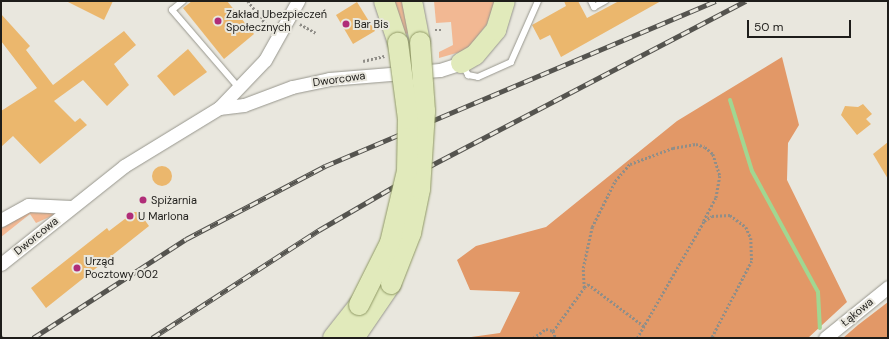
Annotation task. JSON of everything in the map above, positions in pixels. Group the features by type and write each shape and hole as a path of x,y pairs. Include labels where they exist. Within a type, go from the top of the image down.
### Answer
{"main road":[{"path":"333,338 359,305 390,243 407,171 408,119 384,1"},
{"path":"354,338 390,284 411,233 420,189 425,111 427,36 412,1"},
{"path":"461,63 474,55 496,30 504,1"}],"street":[{"name":"Dworcowa","path":"1,264 124,166 219,108 240,89 272,50 298,1"},
{"name":"Dworcowa","path":"219,108 244,105 292,87 329,79 440,70 461,63"},
{"name":"Dworcowa","path":"1,220 28,205 71,207"},
{"name":"Łąkowa","path":"825,338 888,287"}],"lane":[{"path":"183,1 172,10 240,89"},
{"path":"461,63 468,76 478,77 511,62 538,1"},
{"path":"591,1 594,7 605,1"}],"path":[{"path":"248,1 270,29"},
{"path":"300,24 316,33"},
{"path":"427,36 443,30"},
{"path":"363,61 394,49"},
{"path":"584,288 583,268 592,227 617,177 630,164 673,148 696,144 705,147 713,154 720,176 716,198 704,222 637,338"},
{"path":"704,222 712,216 730,215 746,227 752,249 752,261 712,338"},
{"path":"553,331 588,284 644,326"},
{"path":"532,338 540,331 553,331"},
{"path":"553,331 556,338"}],"shaded area":[{"path":"394,1 404,1 410,33 404,34"},
{"path":"434,1 495,1 487,24 467,50 439,58 439,52 453,45 451,22 436,23"},
{"path":"782,57 799,125 788,143 787,180 847,302 808,338 464,338 500,333 520,292 470,290 457,260 476,246 546,227 677,121"},
{"path":"27,210 56,214 36,223 30,214 1,237 1,229"},
{"path":"888,302 888,338 843,338 858,325"}],"building":[{"path":"66,1 113,1 104,20"},
{"name":"Zakład Ubezpieczeń Społecznych","path":"192,1 227,1 254,34 224,59 183,8"},
{"path":"564,1 578,1 587,18 619,1 661,1 561,57 550,35 540,40 532,25 566,6"},
{"path":"357,2 375,31 353,44 336,15"},
{"path":"1,14 30,46 26,50 53,85 124,31 136,45 114,64 129,85 107,106 83,80 54,101 75,122 80,118 87,125 40,164 13,136 1,147 1,111 37,88 1,41"},
{"path":"188,49 207,72 174,96 157,76"},
{"path":"863,104 872,114 866,119 871,124 857,135 841,115 845,106 858,107"},
{"path":"888,142 888,179 873,154"},
{"path":"162,166 169,169 172,176 169,183 162,186 155,183 152,176 155,169"},
{"name":"Urząd Pocztowy 002","path":"134,212 139,212 149,226 46,308 31,288 107,228 109,231"}],"waterway":[{"path":"730,100 752,171 818,292 820,328"}],"railway":[{"path":"33,338 186,239 325,166 716,1"},
{"path":"152,338 319,230 426,168 746,1"}],"place":[{"name":"Zakład Ubezpieczeń Społecznych","path":"218,21"},
{"name":"Bar Bis","path":"346,24"},
{"name":"Spiżarnia","path":"143,200"},
{"name":"U Marlona","path":"130,216"},
{"name":"Urząd Pocztowy 002","path":"77,268"}]}
